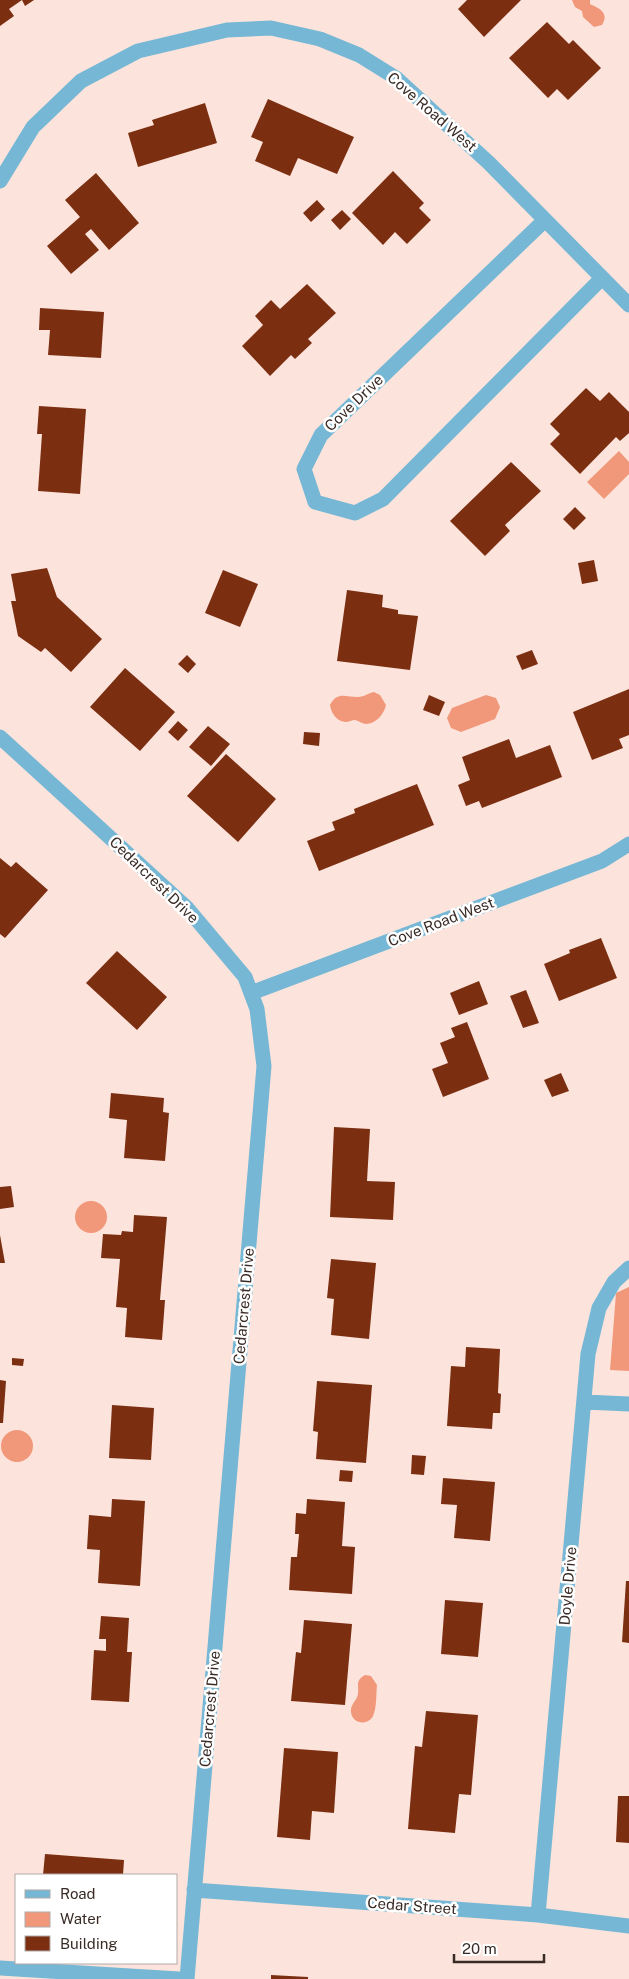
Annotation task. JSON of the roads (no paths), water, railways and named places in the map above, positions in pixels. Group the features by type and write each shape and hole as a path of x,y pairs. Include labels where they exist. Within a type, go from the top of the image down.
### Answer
{"street":[{"name":"Cove Road West","path":"0,181 33,127 81,81 138,51 227,30 271,28 328,42 359,54 396,78 489,162 629,305"},
{"name":"Cove Drive","path":"545,220 320,435 304,469 315,502 355,514 383,499 602,278"},
{"name":"Cedarcrest Drive","path":"0,737 187,908 245,977 257,1009 264,1066 187,1979"},
{"name":"Cove Road West","path":"251,993 602,861 629,844"},
{"name":"Doyle Drive","path":"538,1915 588,1354 599,1308 614,1282 629,1268"},
{"path":"585,1402 629,1404"},
{"name":"Cedar Street","path":"194,1890 538,1915 629,1926"},
{"path":"0,1968 179,1979"}],"water":[{"path":"572,0 590,0 590,4 604,14 605,17 602,25 594,27 583,17 582,11 575,7"},
{"path":"619,451 629,462 629,474 604,499 587,482"},
{"path":"374,692 380,695 386,705 381,715 370,724 355,720 343,722 337,719 332,711 330,705 339,696 360,697"},
{"path":"486,695 496,698 500,707 495,719 461,732 451,728 447,718 452,708"},
{"path":"91,1201 97,1202 102,1206 106,1211 106,1223 102,1228 97,1232 91,1233 85,1232 80,1228 76,1223 75,1217 76,1211 80,1206 85,1202"},
{"path":"629,1287 629,1371 610,1370 616,1293"},
{"path":"17,1430 29,1434 33,1446 29,1458 17,1462 5,1458 1,1446 5,1434"},
{"path":"365,1675 371,1676 377,1685 376,1705 371,1719 361,1722 354,1719 351,1709 358,1694 358,1683"}]}
